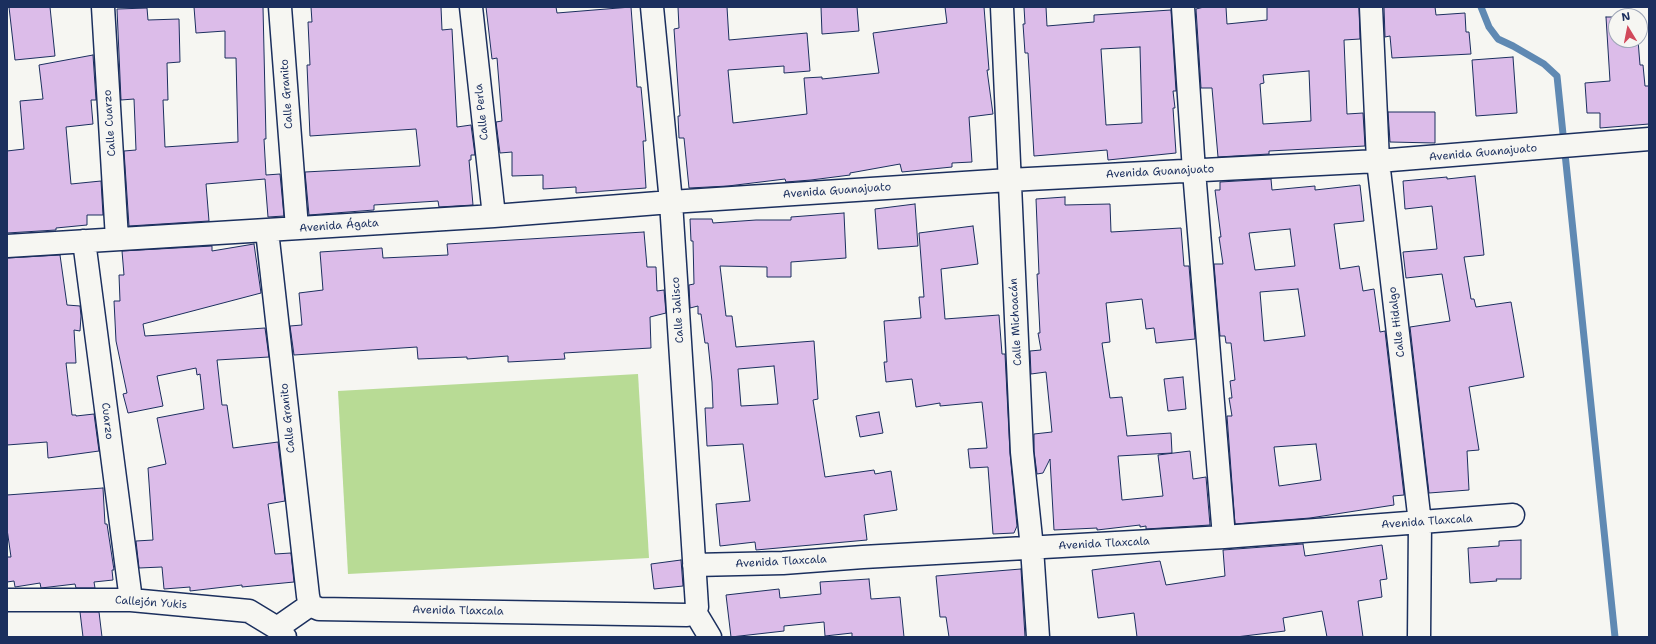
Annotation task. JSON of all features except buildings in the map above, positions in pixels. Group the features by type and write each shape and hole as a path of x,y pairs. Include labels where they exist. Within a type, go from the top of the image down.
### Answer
{"street":[{"name":"Calle Cuarzo","path":"102,7 117,239"},
{"name":"Calle Granito","path":"280,7 297,228"},
{"name":"Calle Perla","path":"471,7 494,216"},
{"name":"Calle Jalisco","path":"652,7 671,202 697,607 695,612"},
{"name":"Calle Michoacán","path":"1002,7 1022,452 1032,548 1038,637"},
{"path":"1183,7 1194,171 1224,537"},
{"name":"Calle Hidalgo","path":"1371,7 1378,161 1420,523 1419,637"},
{"name":"Avenida Guanajuato","path":"671,202 1009,180 1378,161 1649,139"},
{"name":"Avenida Ágata","path":"7,246 494,216 671,202"},
{"name":"Calle Granito","path":"266,231 310,605"},
{"name":"Cuarzo","path":"84,241 130,600"},
{"name":"Avenida Tlaxcala","path":"694,565 783,563 1224,537 1514,515"},
{"name":"Callejón Yukis","path":"7,600 130,600 249,611 281,632"},
{"path":"281,632 310,605"},
{"name":"Avenida Tlaxcala","path":"310,605 319,609 687,615 695,612"},
{"path":"695,612 710,637"}],"green space":[{"path":"638,374 649,558 348,574 338,391"}],"waterway":[{"path":"1481,7 1489,27 1498,39 1544,64 1557,76 1615,637"}]}
